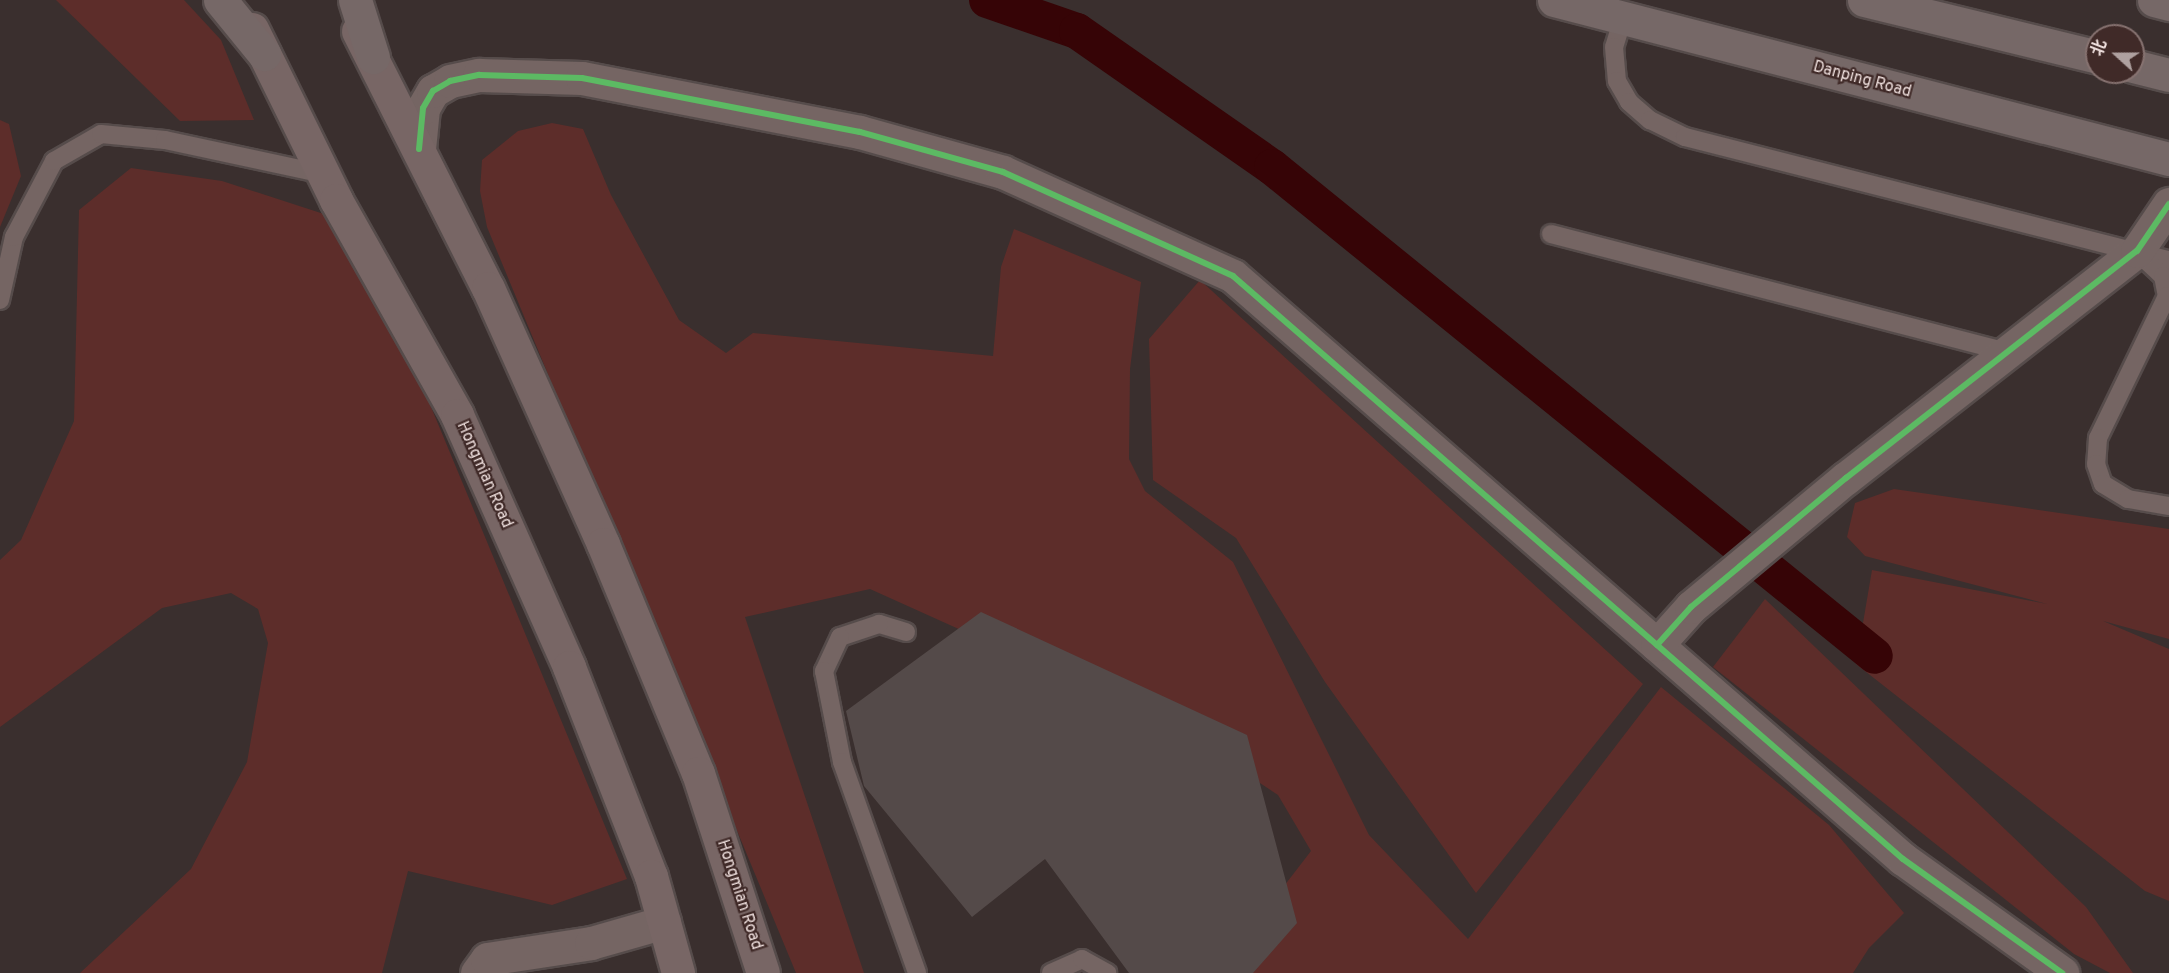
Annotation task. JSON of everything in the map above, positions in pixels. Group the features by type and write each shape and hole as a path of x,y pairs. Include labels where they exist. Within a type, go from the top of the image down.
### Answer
{"highway":[{"path":"220,0 264,54"},
{"path":"355,0 373,57"},
{"name":"Danping Road","path":"1554,0 2169,159"},
{"path":"1864,0 2085,54"},
{"path":"2154,0 2169,1"}],"main road":[{"name":"Hongmian Road","path":"239,0 323,174 457,416 569,667 651,876 678,973"},
{"name":"Hongmian Road","path":"340,0 373,57 419,148 603,544 698,773 764,973"}],"street":[{"path":"419,148 423,108 433,91 450,81 479,75 582,78 849,129 1004,172 1233,276 1903,859 2062,973"},
{"path":"1657,645 1691,607 1846,478 2012,353 2137,251 2169,204"},
{"path":"477,973 487,959 591,943 664,922"}],"lane":[{"path":"1623,18 1614,47 1617,81 1629,102 1650,120 1685,137 2169,260"},
{"path":"0,300 14,237 54,160 101,135 165,140 323,174"},
{"path":"1551,234 2012,353"},
{"path":"2137,251 2163,276 2167,296 2098,438 2096,464 2103,484 2128,499 2169,506"},
{"path":"906,632 879,624 840,637 824,671 842,762 918,973"},
{"path":"1051,973 1082,959 1107,973"}],"shaded area":[{"path":"56,0 184,0 221,40 254,120 180,121"},
{"path":"0,120 9,124 21,176 0,227"},
{"path":"552,123 583,129 611,195 679,320 726,353 753,333 993,356 1001,267 1014,229 1141,282 1130,369 1129,459 1145,491 1233,562 1369,835 1468,939 1661,687 1829,825 1904,913 1869,948 1853,973 1231,973 1234,951 1311,851 1278,795 1174,726 870,589 745,617 864,973 796,973 487,227 480,191 482,160 518,131"},
{"path":"131,168 222,181 330,216 397,325 627,879 552,905 408,871 382,973 80,973 191,869 247,762 268,643 258,609 231,593 162,608 0,727 0,560 21,540 74,421 79,210"},
{"path":"1200,280 1643,684 1476,893 1325,682 1236,538 1153,480 1149,339"},
{"path":"1894,489 2169,529 2169,639 2103,621 2169,649 2169,901 2145,891 1856,664 1872,570 2047,604 1865,556 1847,537 1855,503"},
{"path":"1765,599 2086,907 2133,973 2110,973 2074,954 1713,667"}],"building":[{"path":"981,612 1247,735 1297,923 1253,973 1129,973 1045,859 972,917 864,786 846,711"}],"waterway":[{"path":"987,0 1077,31 1272,167 1875,656"}],"cycle path":[{"path":"419,149 423,108 433,91 450,81 479,75 582,78 860,132 1003,172 1233,276 1903,859 2062,973"},
{"path":"1657,645 1691,607 1846,478 2137,251 2169,204"}]}
